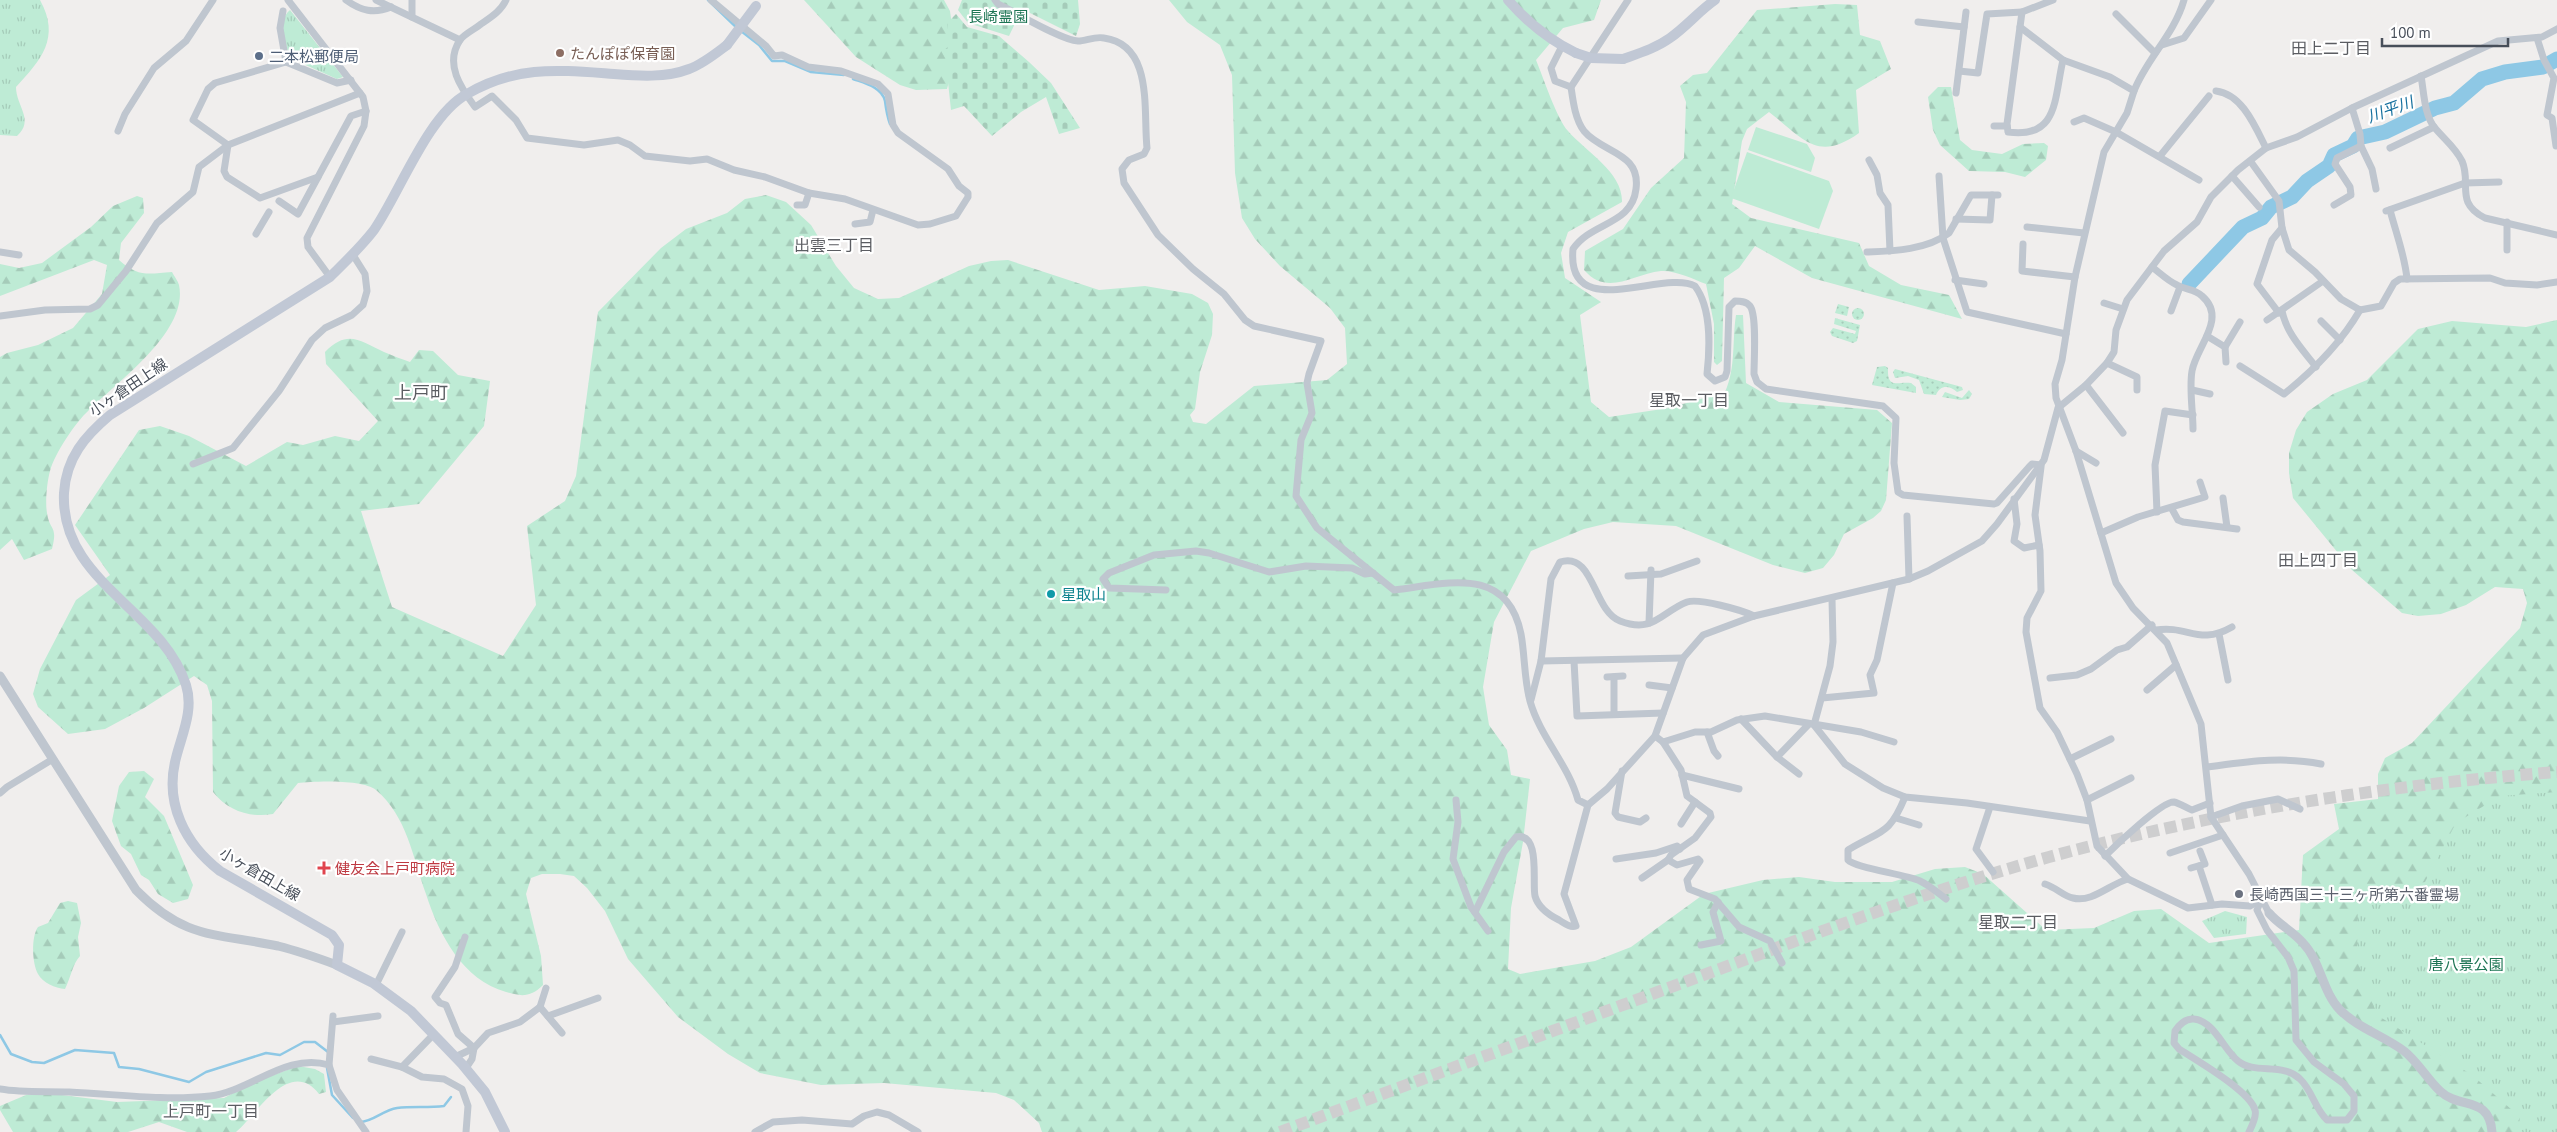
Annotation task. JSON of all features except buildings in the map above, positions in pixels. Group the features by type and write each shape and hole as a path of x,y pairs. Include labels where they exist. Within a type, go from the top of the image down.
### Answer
{"main road":[{"path":"1508,0 1528,22 1562,46 1591,58 1623,58 1650,49 1671,37 1698,12 1715,0"},
{"name":"小ヶ倉田上線","path":"337,964 339,945 332,935 220,871 208,861 189,839 177,812 173,791 176,759 188,718 186,686 176,662 163,643 82,559 74,545 63,512 65,480 78,448 88,433 110,415 330,277 374,230 438,120 453,103 466,94 504,76 524,72 629,75 674,72 696,65 727,45 757,3"},
{"path":"337,964 376,985 402,1003 466,1068 485,1092 506,1132"}],"street":[{"path":"118,131 125,114 154,68 186,41 213,0"},
{"path":"288,0 351,80 360,93 366,111 364,126 307,238 308,247 330,277"},
{"path":"346,0 355,7 368,12 381,12 391,7"},
{"path":"376,0 460,40"},
{"path":"412,0 412,17"},
{"path":"506,0 498,12 460,40 454,54 453,64 458,83 475,107 492,96 516,120 527,138 584,145 618,140 630,145 645,156 690,160 707,159 734,170 765,177 809,194 845,199 912,223 930,224 956,216 968,197 968,193 959,186 948,169 898,133 892,125 888,94 883,88 840,71 816,69 782,55 774,56 766,46 712,0"},
{"path":"995,0 1015,12 1077,41 1102,37 1115,40 1128,47 1135,56 1144,90 1147,148 1144,154 1124,164 1122,169 1124,183 1158,235 1193,269 1224,294 1245,320 1261,329 1321,341 1309,374 1308,383 1312,413 1301,440 1296,496 1317,528 1394,590 1453,581 1478,584 1496,590 1511,606 1521,633 1530,703 1548,740 1562,760 1578,800 1588,805"},
{"path":"1628,0 1571,87 1576,115 1583,130 1626,159 1633,167 1638,178 1633,205 1625,214 1588,232 1573,249 1574,266 1583,282 1591,287 1616,290 1679,281 1688,282 1695,286 1704,302 1710,352 1707,374 1715,381 1725,377 1728,371 1730,307 1735,302 1747,303 1750,306 1753,319 1754,374 1757,382 1766,389 1883,406 1896,418 1894,478 1898,492 1903,495 1994,504 2032,464 2041,465"},
{"path":"1959,71 1978,73 1987,14 2022,12 2053,0"},
{"path":"1475,912 1504,852 1516,837 1521,836 1527,839 1532,849 1535,897 1544,911 1553,918 1569,926 1576,926 1564,894 1588,805 1606,790 1655,736 1683,658 1703,635 1754,616 1909,579 1928,571 1982,541 2041,465 2047,453 2058,408 2055,384 2066,334 2074,278 2104,152 2127,113 2142,71 2173,28 2184,0"},
{"path":"2162,45 2184,38 2211,0"},
{"path":"283,11 280,28 286,62"},
{"path":"1956,93 1966,12"},
{"path":"2022,12 2007,126 2008,132 2024,134 2040,129 2050,121 2063,60"},
{"path":"2116,14 2154,53"},
{"path":"1918,22 1964,27"},
{"path":"2020,27 2063,60 2110,77 2134,91"},
{"path":"2058,408 2086,385 2107,363 2114,352 2116,330 2127,300 2164,252 2198,222 2211,197 2232,176 2266,148 2297,137 2352,108 2498,41 2537,38 2557,29"},
{"path":"2537,38 2544,60 2554,78 2547,115 2552,118 2556,146"},
{"path":"1562,46 1550,68 1555,81 1571,87"},
{"path":"228,145 193,120 208,89 215,83 286,62 338,83 351,80"},
{"path":"2421,76 2427,112 2434,127 2449,141 2462,160 2465,183 2464,191 2475,212 2485,218 2557,235"},
{"path":"2216,90 2227,93 2243,108 2266,148"},
{"path":"0,316 45,310 90,309 98,305 126,272 156,223 193,192 199,167 228,145 360,93"},
{"path":"2160,156 2209,96"},
{"path":"2352,108 2360,140 2372,169 2376,189"},
{"path":"278,201 298,214 351,116 366,111"},
{"path":"2074,122 2084,118 2116,132 2199,180"},
{"path":"1994,126 2007,126"},
{"path":"2390,148 2434,127"},
{"path":"2334,205 2351,195 2350,187 2335,164 2337,158 2360,140"},
{"path":"228,145 224,171 227,177 260,198 318,177"},
{"path":"1869,160 1877,175 1880,192 1888,205 1890,251"},
{"path":"2251,162 2280,204 2282,228 2289,250 2341,299 2360,310 2380,306 2394,283 2400,279 2490,278 2505,283 2538,285 2557,282"},
{"path":"1939,176 1943,238 1955,280 1967,312 2066,334"},
{"path":"2232,176 2256,204 2247,207"},
{"path":"2407,279 2405,259 2399,248 2388,211 2465,183 2500,182"},
{"path":"797,205 805,205 809,194"},
{"path":"1867,252 1908,249 1943,238 1949,234 1956,219 1971,195 1995,195 1990,220 1956,219"},
{"path":"855,224 870,222 873,210"},
{"path":"256,234 269,212"},
{"path":"2507,222 2507,250"},
{"path":"2027,227 2084,233"},
{"path":"2282,228 2272,240 2257,284 2281,312 2294,341 2316,367"},
{"path":"2023,244 2022,271 2074,278"},
{"path":"0,252 19,254"},
{"path":"194,464 233,448 278,391 312,340 325,328 352,315 363,305 367,291 365,274 352,255"},
{"path":"2152,267 2180,287 2193,290 2208,303 2212,323 2192,371 2193,429"},
{"path":"1955,280 1984,284"},
{"path":"2267,320 2323,281"},
{"path":"2171,311 2180,287"},
{"path":"2104,303 2123,309"},
{"path":"2240,366 2284,394 2316,367 2340,340 2360,310"},
{"path":"2321,321 2340,340"},
{"path":"2226,362 2226,347 2240,322"},
{"path":"2207,336 2226,347"},
{"path":"2107,363 2137,377 2137,390"},
{"path":"2086,385 2123,433"},
{"path":"2192,390 2210,394"},
{"path":"2058,408 2064,415 2076,451 2116,583 2133,608 2167,643 2201,724 2211,817 2249,874 2269,913 2303,943 2316,962 2332,998 2340,1010 2372,1033 2406,1052 2440,1092 2452,1099 2479,1106 2486,1112 2491,1123 2492,1132"},
{"path":"2157,512 2155,465 2165,411 2193,415"},
{"path":"2076,451 2096,463"},
{"path":"2041,465 2035,515 2039,545 2041,591 2027,618 2026,632 2040,708 2057,732 2087,800 2097,846 2128,879 2188,908 2232,904 2250,906 2261,900"},
{"path":"2101,533 2122,523 2205,497 2200,482"},
{"path":"2223,498 2227,527"},
{"path":"2014,499 2017,524 2014,541 2024,548 2039,545"},
{"path":"2172,508 2178,520 2183,522 2237,529"},
{"path":"1908,516 1909,579"},
{"path":"1166,590 1109,588 1103,579 1109,573 1154,556 1184,551 1209,553 1269,572 1306,566 1352,568 1364,574 1373,573"},
{"path":"1530,703 1541,661 1552,578 1560,562 1572,560 1582,566 1609,615 1624,622 1657,622 1688,602 1699,601 1754,616"},
{"path":"1628,576 1651,573 1697,560"},
{"path":"1649,623 1651,573"},
{"path":"1822,698 1874,693 1870,675 1877,660 1893,583"},
{"path":"1777,757 1812,724 1822,698 1832,650 1832,598"},
{"path":"2050,678 2077,675 2091,669 2117,650 2127,647 2154,628 2177,630 2200,636 2219,634 2232,627"},
{"path":"2219,634 2228,680"},
{"path":"1541,661 1683,658"},
{"path":"1574,660 1577,716 1614,713 1663,713"},
{"path":"2147,690 2176,665"},
{"path":"0,676 136,890 164,916 195,931 279,946 337,964"},
{"path":"1614,713 1611,677 1623,676"},
{"path":"1649,685 1672,688"},
{"path":"1663,742 1695,732 1707,732 1741,719 1765,716 1861,732 1894,742"},
{"path":"1741,719 1777,757 1799,774"},
{"path":"1812,724 1845,764 1883,788 1905,797 1990,806 2090,820"},
{"path":"1707,732 1714,752 1718,756"},
{"path":"1642,878 1695,838 1711,817 1710,813 1687,796 1682,774 1663,742 1655,736"},
{"path":"2070,759 2111,739"},
{"path":"2207,767 2277,759 2321,764"},
{"path":"0,793 7,786 53,760"},
{"path":"1622,771 1615,813 1618,817 1640,822 1646,818"},
{"path":"1682,774 1739,789"},
{"path":"2087,800 2131,778"},
{"path":"1905,797 1896,818 1878,835 1848,850 1848,860 1860,866 1875,868 1921,881 1946,899"},
{"path":"2211,817 2242,806 2278,799 2300,809"},
{"path":"1456,800 1458,822 1453,859 1471,907 1488,931"},
{"path":"1681,824 1695,802"},
{"path":"2105,856 2139,824 2167,803 2173,802 2192,810 2210,803"},
{"path":"1990,806 1976,849 1993,872"},
{"path":"1896,818 1918,825"},
{"path":"2170,853 2223,835"},
{"path":"1616,859 1656,853 1677,846 1681,849"},
{"path":"2200,851 2205,864 2195,867 2212,905"},
{"path":"1668,860 1677,865 1698,859 1700,861 1690,873 1686,885 1693,892 1718,902 1739,927 1770,941 1782,963"},
{"path":"2044,884 2056,887 2071,898 2079,899 2091,897 2128,879"},
{"path":"2249,1132 2256,1114 2248,1097 2179,1049 2174,1042 2175,1031 2186,1021 2194,1019 2205,1023 2238,1061 2248,1065 2284,1070 2295,1075 2302,1081 2318,1110 2327,1120 2347,1120 2354,1111 2355,1104 2350,1089 2314,1062 2296,1040 2294,971 2288,957 2267,930 2257,910 2261,900"},
{"path":"1701,945 1721,940 1713,912 1718,902"},
{"path":"376,985 402,932"},
{"path":"464,937 455,967 435,997 440,1003 446,1005 458,1034 474,1048"},
{"path":"455,1057 474,1048 488,1033 520,1022 540,1007 546,988"},
{"path":"548,1016 598,998"},
{"path":"540,1007 562,1033"},
{"path":"366,1132 337,1090 329,1065 333,1019 378,1016"},
{"path":"402,1067 433,1035"},
{"path":"466,1068 472,1059 474,1048"},
{"path":"371,1059 402,1067 422,1077 444,1079 462,1089 468,1106 466,1132"},
{"path":"0,1089 110,1096 211,1096 236,1090 284,1068 309,1062 329,1065"},
{"path":"755,1132 773,1122 802,1120 852,1124 864,1116 877,1112 889,1115 918,1132"}],"green space":[{"path":"0,0 40,0 49,26 45,48 40,58 16,87 25,118 22,130 17,136 0,135"},
{"path":"804,0 944,0 950,11 956,55 947,89 916,90 900,85 856,57"},
{"name":"長崎霊園","path":"962,0 1078,0 1080,24 1076,36 1022,9 1009,36 968,23 958,10"},
{"path":"1169,0 1601,0 1594,20 1563,28 1536,60 1555,108 1564,125 1610,172 1617,181 1621,191 1622,202 1568,232 1561,253 1565,278 1601,302 1580,315 1591,402 1609,417 1669,408 1725,392 1731,373 1736,315 1743,315 1746,383 1779,402 1877,410 1892,423 1886,500 1881,511 1873,518 1844,534 1834,555 1823,568 1805,573 1773,565 1676,526 1613,522 1584,529 1531,551 1494,622 1483,687 1489,725 1507,750 1511,775 1530,779 1523,842 1511,908 1508,969 1520,974 1595,961 1631,947 1704,894 1763,880 1799,877 1835,882 1892,882 1935,869 1965,867 1983,874 2046,930 2094,928 2134,911 2161,909 2209,943 2299,930 2303,855 2339,829 2334,804 2378,799 2378,774 2385,758 2412,743 2520,628 2527,603 2523,589 2495,587 2466,605 2441,614 2418,616 2402,613 2352,570 2293,498 2289,473 2289,453 2296,430 2307,412 2333,394 2367,380 2418,329 2452,321 2526,327 2557,320 2557,1132 1042,1132 1039,1123 1014,1100 996,1093 884,1083 821,1085 760,1073 728,1054 678,1017 628,959 605,911 587,888 574,876 542,874 531,878 526,894 541,956 543,985 526,995 517,995 491,986 465,967 446,940 431,909 413,852 402,825 387,800 376,790 370,786 350,782 298,783 273,814 264,815 240,812 219,799 213,792 212,701 207,685 194,676 144,708 105,729 68,734 38,707 33,694 40,669 76,600 110,575 75,525 139,430 160,426 189,436 246,466 287,442 303,445 335,436 359,441 378,421 326,364 325,352 333,345 347,339 361,341 410,362 419,350 433,351 458,375 490,381 484,426 419,504 361,511 392,607 503,656 536,605 527,526 565,501 576,476 598,312 661,248 686,229 727,213 745,199 766,195 786,202 811,225 836,266 854,288 878,299 899,298 969,266 991,261 1008,260 1099,290 1145,286 1192,294 1208,303 1213,314 1212,335 1200,372 1195,409 1190,415 1193,422 1206,424 1254,386 1327,380 1347,364 1345,328 1330,308 1280,266 1255,239 1242,218 1235,173 1232,75 1220,45 1187,22"},
{"path":"1835,4 1857,5 1860,35 1880,41 1891,69 1856,90 1859,133 1844,142 1832,146 1811,144 1769,112 1747,129 1742,141 1732,204 1751,218 1859,243 1869,266 1901,285 1949,295 1962,319 1812,278 1755,246 1739,268 1724,278 1722,361 1717,365 1714,362 1714,324 1706,284 1684,275 1666,271 1650,273 1621,282 1602,282 1593,278 1584,270 1585,251 1623,229 1651,188 1684,158 1686,102 1680,86 1693,75 1707,73 1757,10"},
{"path":"290,10 343,77 337,79 290,58 283,27 286,15"},
{"path":"956,14 967,27 999,36 1029,62 1051,83 1080,128 1059,134 1046,97 1021,112 992,136 964,106 951,110 947,73 949,65 942,52 950,45 947,23"},
{"path":"1938,87 1951,87 1960,140 1972,150 2002,154 2023,144 2044,143 2048,146 2046,160 2025,177 2005,172 1969,171 1940,145 1933,130 1928,97"},
{"path":"1756,127 1807,144 1815,158 1811,172 1748,150"},
{"path":"1747,152 1829,181 1833,191 1819,229 1731,198"},
{"path":"137,196 143,198 144,213 121,243 119,260 138,272 172,272 179,285 179,302 173,320 162,337 148,354 84,416 61,447 50,471 46,503 48,519 54,532 52,549 24,560 12,539 0,550 0,357 7,353 38,345 73,328 102,294 107,265 94,260 0,296 0,264 19,268 42,263 91,227 113,206"},
{"path":"1838,304 1849,307 1847,316 1835,313"},
{"path":"1858,308 1864,314 1858,320 1852,314"},
{"path":"1835,318 1860,325 1857,341 1853,343 1832,336 1830,332 1833,328 1855,334 1856,331 1834,324"},
{"path":"1885,366 1888,368 1891,382 1911,383 1916,387 1916,393 1872,385 1877,367"},
{"path":"1895,369 1962,387 1963,390 1957,392 1945,387 1940,389 1936,395 1924,394 1919,380 1908,376 1895,378 1893,372"},
{"path":"1969,390 1972,394 1969,399 1960,400 1942,397 1945,392 1962,398"},
{"path":"144,771 154,779 145,797 164,816 193,885 188,899 173,903 158,894 149,880 141,875 131,854 121,846 112,821 119,786 129,772"},
{"name":"唐八景公園","path":"2557,792 2557,1132 2518,1132 2520,1117 2472,1075 2377,1015 2357,959 2358,895 2425,882 2456,823 2500,796"},
{"path":"68,901 77,903 81,923 78,937 80,956 73,967 65,989 50,984 40,977 34,963 33,943 38,927 48,923 60,903"},
{"path":"2225,911 2247,917 2246,934 2214,938 2202,921"},
{"path":"298,1066 315,1069 324,1074 326,1092 319,1094 308,1084 296,1082 285,1085 263,1103 236,1132 187,1132 159,1122 128,1132 13,1132 0,1110 0,1106 26,1095 54,1094 117,1102 224,1098 252,1083"}],"waterway":[{"path":"708,0 737,28"},
{"path":"741,31 759,45 772,61 785,61 811,72 844,75"},
{"name":"川平川","path":"2189,284 2243,227 2262,218 2271,207 2292,197 2307,181 2329,166 2334,155 2353,146 2358,138 2385,132 2435,108 2454,103 2482,79 2505,72 2543,67 2557,59"},
{"path":"853,79 872,86 880,92 885,101 890,124"},
{"path":"0,1035 11,1054 32,1062 44,1063 75,1050 114,1053 119,1067 139,1069 189,1082 206,1072 266,1053 280,1055 304,1042 315,1042 328,1052"},
{"path":"327,1068 332,1095 353,1118"},
{"path":"360,1122 397,1108 444,1106 451,1097"}],"tunnel":[{"path":"1280,1132 1864,916 1956,885 2049,857 2174,827 2301,802 2429,784 2557,772"}],"place":[{"name":"たんぽぽ保育園","path":"560,53"},
{"name":"二本松郵便局","path":"259,56"},
{"name":"星取山","path":"1051,594"},
{"name":"健友会上戸町病院","path":"324,868"},
{"name":"長崎西国三十三ヶ所第六番霊場","path":"2239,894"}],"district":[{"name":"田上二丁目","path":"2331,48"},
{"name":"出雲三丁目","path":"834,245"},
{"name":"上戸町","path":"421,392"},
{"name":"星取一丁目","path":"1689,400"},
{"name":"田上四丁目","path":"2318,560"},
{"name":"星取二丁目","path":"2018,922"},
{"name":"上戸町一丁目","path":"211,1111"}]}
